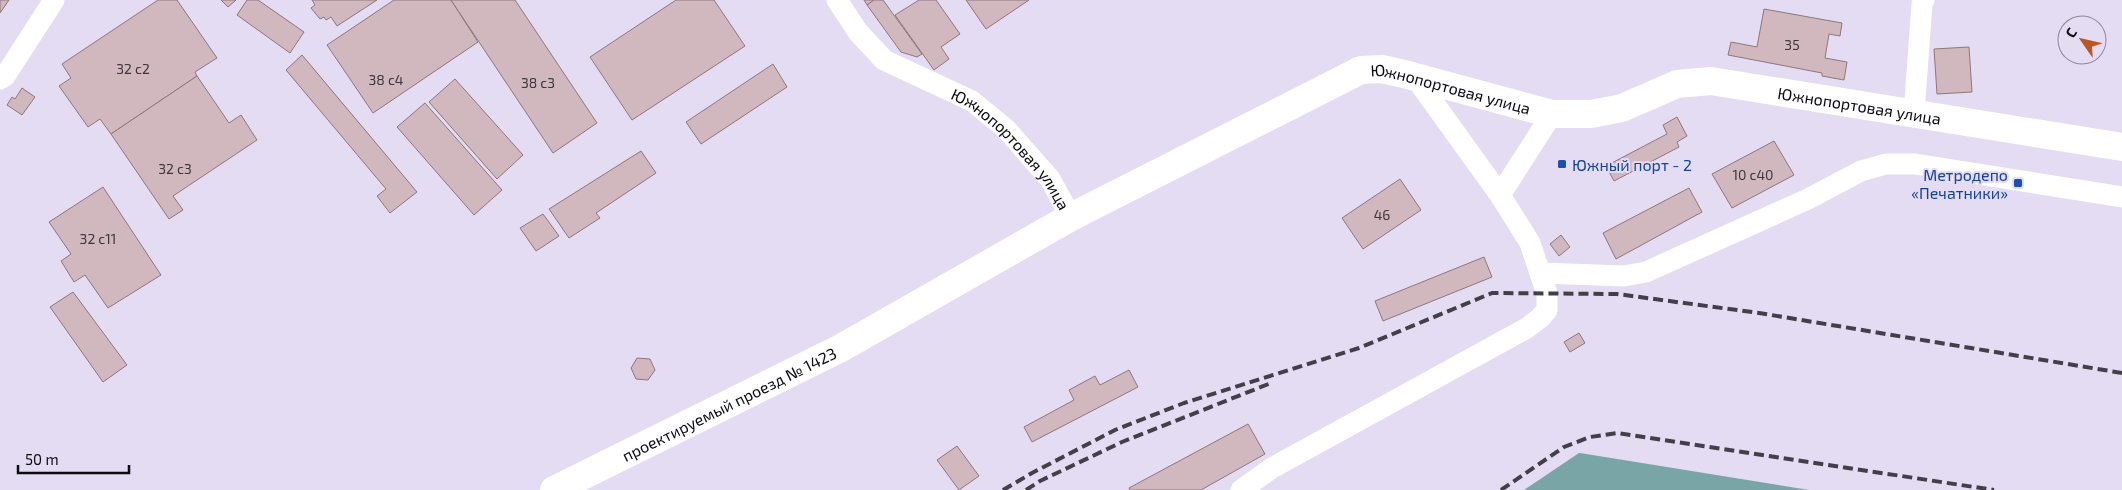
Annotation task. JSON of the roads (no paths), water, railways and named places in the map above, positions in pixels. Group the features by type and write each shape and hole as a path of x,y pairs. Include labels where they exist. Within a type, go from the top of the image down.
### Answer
{"main road":[{"name":"Южнопортовая улица","path":"1071,217 1361,70 1382,69 1552,114 1591,114 1622,108 1677,84 1711,82 2122,147"},
{"name":"проектируемый проезд № 1423","path":"554,490 842,348 1071,217"}],"street":[{"path":"0,79 5,76 54,0"},
{"name":"Южнопортовая улица","path":"837,0 858,32 884,60 972,102 1006,129 1050,179 1071,217"},
{"path":"1914,113 1922,4 1924,0"},
{"path":"1241,490 1272,468 1534,323 1547,310 1548,302 1530,244 1500,195 1415,77"},
{"path":"1500,195 1552,114"},
{"path":"1540,273 1624,276 1646,272 1808,199 1861,171 1886,164 1915,164 2122,197"}],"railway":[{"path":"1003,490 1115,430 1184,403 1359,348 1492,293 1617,294 1759,313 2122,373"},
{"path":"1026,490 1040,481 1122,442 1271,383"},
{"path":"1501,490 1564,447 1590,437 1617,433 1994,490"}],"place":[{"name":"Южный порт - 2","path":"1562,164"},
{"name":"Метродепо «Печатники»","path":"2018,183"}]}
